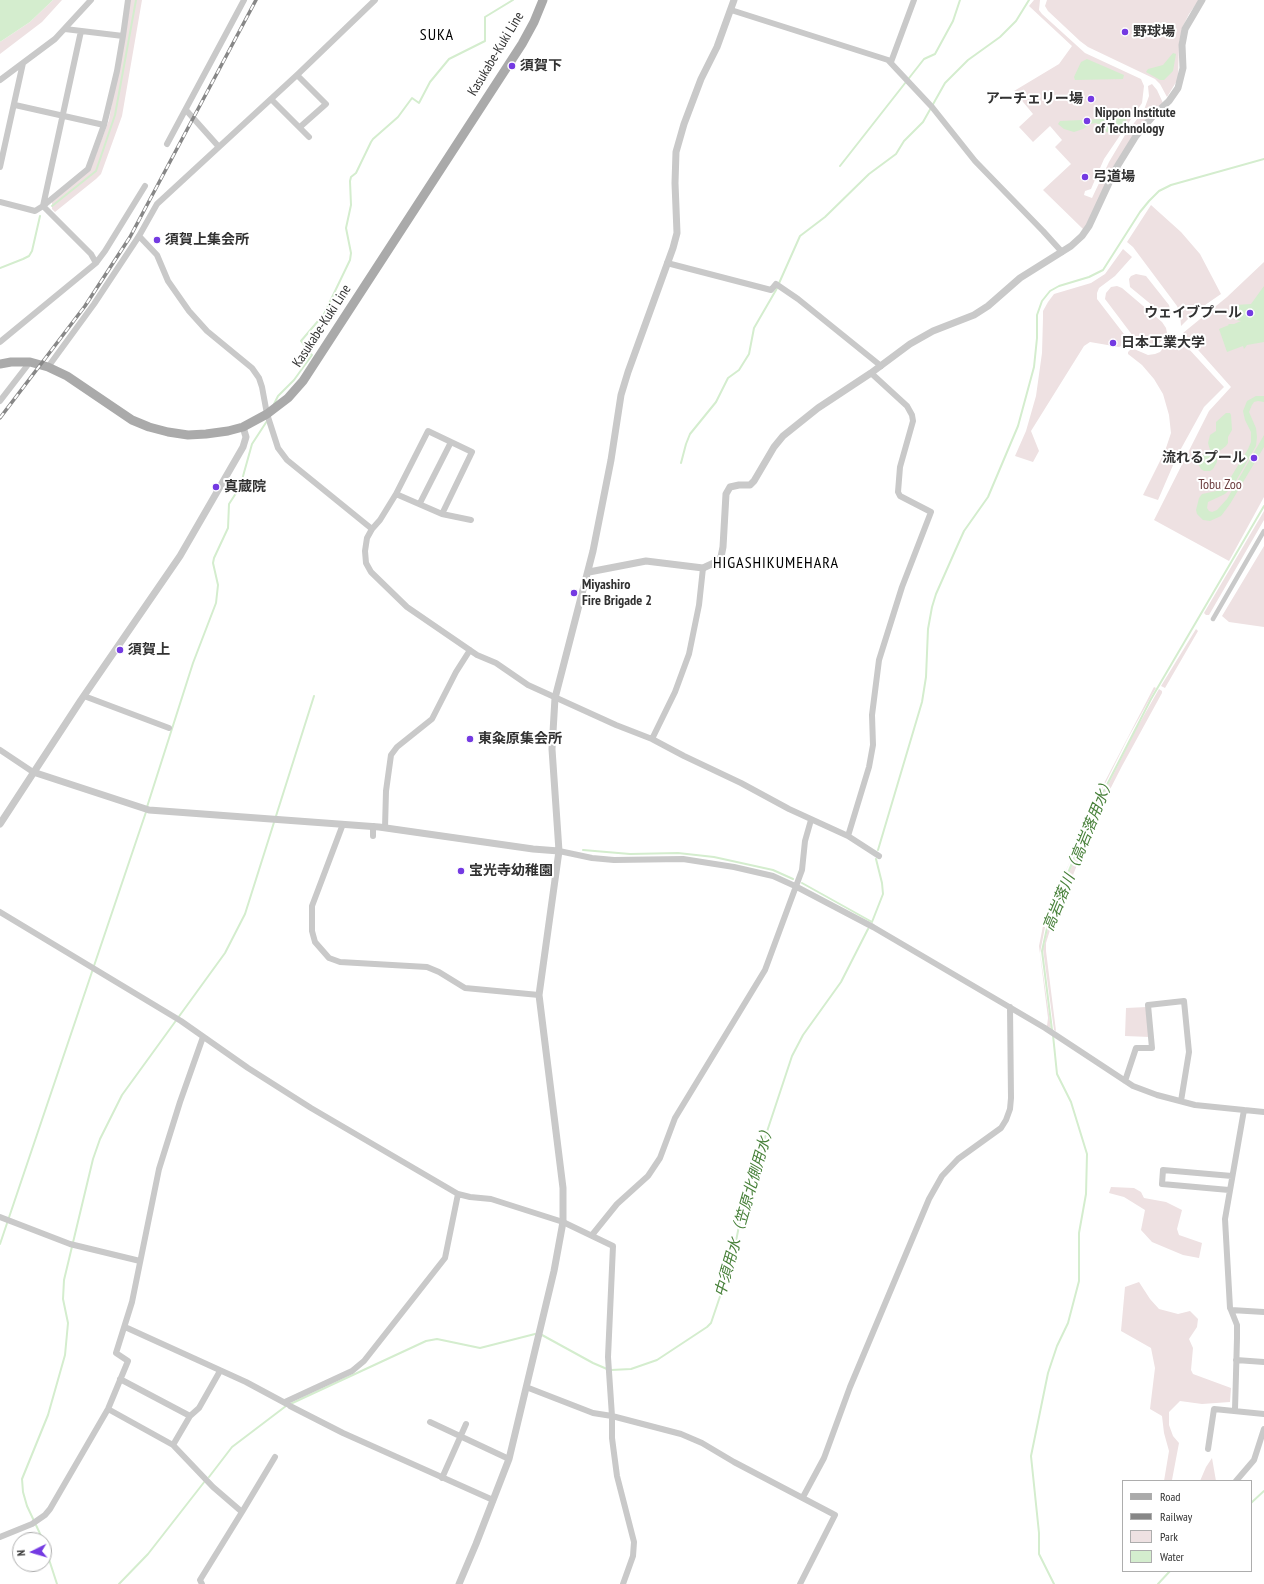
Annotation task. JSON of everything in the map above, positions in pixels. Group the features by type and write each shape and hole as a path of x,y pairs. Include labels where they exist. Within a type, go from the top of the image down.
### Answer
{"main road":[{"name":"Kasukabe-Kuki Line","path":"0,364 11,362 30,362 48,367 67,376 132,420 149,427 168,432 188,435 206,434 243,427 267,414 288,398 303,381 522,44 534,22 543,0"}],"street":[{"path":"0,80 24,64 65,29 91,0"},
{"path":"0,202 35,211 88,169 104,126 117,71 128,0"},
{"path":"167,144 244,0"},
{"path":"48,367 94,304 139,236 157,204 297,75 375,0"},
{"path":"459,1584 509,1459 554,1271 563,1222 563,1188 538,995 559,851 552,749 555,698 589,572 611,460 621,395 677,233 675,182 676,152 684,124 717,47 734,0"},
{"path":"891,62 914,0"},
{"path":"589,572 646,561 703,568 710,566 721,557 726,494 730,487 750,485 754,481 774,447 783,436 818,408 916,341 933,331 974,314 988,306 1020,278 1072,246 1089,226 1115,170 1136,136 1174,95 1178,88 1183,68 1182,45 1185,29 1202,0"},
{"path":"731,10 891,62 932,107 975,161 1062,252"},
{"path":"65,29 123,36"},
{"path":"43,206 80,31"},
{"path":"0,167 24,64"},
{"path":"297,75 326,104 300,127"},
{"path":"271,98 310,137"},
{"path":"15,106 104,126"},
{"path":"186,110 219,147"},
{"path":"0,342 96,263 145,186"},
{"path":"43,206 91,254 96,263"},
{"path":"139,236 158,255 168,281 189,311 207,331 252,368 262,388 267,414 278,448 287,460 372,529"},
{"path":"667,263 771,290 776,284 798,299 881,366"},
{"path":"0,401 30,362"},
{"path":"848,836 864,790 871,760 873,745 872,715 879,660 902,587 931,512 900,496 898,492 900,467 912,421 912,415 908,406 871,373"},
{"path":"0,824 33,772 188,543 243,447 246,437 243,427"},
{"path":"442,514 472,452 428,431 396,494 367,538 365,551 366,563 371,572 406,606 470,650 496,663 528,685 652,739 811,820 848,836 879,856"},
{"path":"420,503 451,442"},
{"path":"396,494 420,503 442,514 471,520"},
{"path":"1213,619 1264,531"},
{"path":"652,739 674,692 689,654 699,605 703,568"},
{"path":"385,828 386,791 391,755 397,747 432,719 456,672 470,650"},
{"path":"84,696 169,728"},
{"path":"0,750 33,772 149,810 373,826 533,849 559,851 592,858 614,860 683,859 773,876 873,927 1045,1028 1133,1086 1157,1095 1195,1105 1264,1112"},
{"path":"592,1235 617,1204 648,1176 660,1158 675,1118 765,970 802,870 804,841 811,820"},
{"path":"343,824 312,906 312,931 315,942 329,958 340,962 427,967 439,972 466,988 538,995"},
{"path":"373,826 373,836"},
{"path":"0,912 181,1021 248,1068 311,1108 458,1194 491,1199 563,1222 613,1246 608,1357 612,1416 612,1444 617,1476 634,1542 633,1556 623,1584"},
{"path":"1125,1081 1136,1048 1152,1048 1148,1005 1184,1001 1189,1052 1181,1101"},
{"path":"803,1497 824,1458 850,1387 929,1199 942,1176 958,1159 1001,1128 1006,1120 1010,1109 1011,1098 1010,1007"},
{"path":"0,1537 32,1524 45,1515 50,1509 108,1409 128,1361 116,1353 125,1327 165,1148 203,1037"},
{"path":"1235,1410 1236,1325 1231,1310 1224,1219 1244,1110"},
{"path":"1230,1190 1162,1184 1163,1170 1232,1176"},
{"path":"287,1404 352,1371 364,1361 445,1258 458,1194"},
{"path":"0,1217 70,1244 140,1261"},
{"path":"1231,1310 1264,1312"},
{"path":"125,1327 246,1382 343,1434 493,1500"},
{"path":"1236,1360 1264,1362"},
{"path":"173,1445 190,1416 199,1408 220,1371"},
{"path":"120,1380 190,1416"},
{"path":"526,1387 593,1413 612,1416 681,1434 702,1443 734,1462 835,1515 800,1584"},
{"path":"108,1409 173,1445 213,1487 242,1512"},
{"path":"1208,1450 1214,1409 1264,1414"},
{"path":"430,1422 509,1459"},
{"path":"442,1478 466,1424"},
{"path":"1237,1480 1254,1460 1264,1429"},
{"path":"202,1584 200,1580 275,1457"}],"green space":[{"path":"53,0 62,0 42,22 0,54 0,42 30,22"},
{"path":"130,0 142,0 122,116 101,174 55,212 52,209 52,201 90,170 109,120"},
{"path":"1034,0 1040,0 1039,10 1042,14 1085,53 1141,79 1144,86 1142,103 1104,159 1091,189 1085,191 1084,195 1092,198 1109,162 1125,135 1144,110 1149,96 1148,86 1152,84 1157,90 1163,103 1151,113 1134,135 1084,230 1043,190 1071,164 1055,147 1062,140 1050,126 1033,142 1019,127 1033,114 1014,91 1059,64 1072,46 1029,6"},
{"name":"野球場","path":"1047,0 1199,0 1189,14 1182,28 1179,44 1178,79 1167,97 1160,84 1155,79 1088,47 1080,41 1048,11 1045,6"},
{"path":"1151,205 1181,232 1200,254 1221,294 1195,312 1181,326 1180,314 1177,306 1133,247 1127,242"},
{"path":"1123,249 1132,257 1115,276 1099,288 1097,299 1127,338 1126,342 1119,347 1090,342 1084,346 1031,431 1039,451 1033,462 1015,456 1026,431 1036,396 1042,353 1043,311 1054,294 1091,283 1105,274"},
{"name":"Tobu Zoo","path":"1264,262 1264,497 1229,561 1154,520 1209,411 1231,387 1183,333 1227,297"},
{"path":"1136,274 1146,276 1169,305 1171,313 1168,316 1164,315 1130,287 1129,279 1131,276"},
{"path":"1117,286 1122,288 1162,322 1167,333 1159,344 1150,348 1139,344 1105,299 1106,293 1111,287"},
{"path":"1175,334 1224,387 1204,407 1177,456 1158,500 1143,495 1165,451 1171,433 1169,415 1163,394 1154,379 1142,365 1128,354 1128,352 1131,349 1134,349 1148,355 1155,354 1160,352"},
{"path":"1264,511 1264,520 1209,615 1206,615 1204,613"},
{"path":"1264,546 1264,627 1229,622 1222,616"},
{"path":"1196,629 1198,631 1165,688 1161,686"},
{"path":"1154,687 1156,688 1128,738 1091,812 1100,791"},
{"path":"1159,689 1162,693 1098,813 1051,925 1049,924 1056,904 1093,815 1135,731"},
{"path":"1091,812 1051,906 1046,924 1044,923 1049,910"},
{"path":"1043,926 1045,927 1040,953 1051,1028 1047,1026 1048,1018 1039,946"},
{"path":"1048,928 1050,930 1046,943 1046,951 1056,1031 1054,1030 1043,949"},
{"path":"1147,1007 1150,1037 1125,1036 1126,1008"},
{"path":"1111,1187 1134,1188 1141,1192 1144,1198 1166,1202 1182,1210 1177,1229 1179,1235 1202,1243 1199,1258 1183,1255 1152,1242 1141,1230 1145,1210 1124,1197 1109,1193"},
{"path":"1139,1282 1150,1299 1159,1309 1178,1314 1190,1311 1198,1319 1197,1327 1189,1339 1193,1348 1191,1370 1193,1374 1231,1388 1230,1402 1202,1404 1180,1401 1169,1412 1169,1425 1173,1436 1179,1443 1172,1480 1164,1480 1169,1451 1164,1433 1162,1416 1150,1409 1155,1368 1151,1348 1121,1331 1125,1287"},
{"path":"1212,1458 1216,1480 1200,1480"}],"water":[{"path":"0,0 53,0 30,22 0,42"},
{"path":"1173,53 1176,54 1173,71 1164,80 1160,80 1146,72 1148,69 1163,65"},
{"path":"1087,59 1124,75 1123,79 1075,80 1074,77 1081,62"},
{"path":"1126,118 1126,121 1120,130 1114,133 1106,132 1096,123 1090,124 1083,129 1074,132 1064,129 1058,124 1060,121"},
{"name":"ウェイブプール","path":"1264,286 1264,342 1247,345 1244,349 1243,346 1227,352 1219,329 1229,325 1228,324 1234,324 1241,321 1236,320 1235,305 1251,304"},
{"name":"流れるプール","path":"1256,396 1264,396 1264,402 1254,402 1249,412 1256,428 1256,446 1233,486 1225,494 1208,502 1207,508 1209,511 1212,512 1217,510 1227,499 1264,435 1264,447 1230,504 1221,516 1210,521 1203,520 1197,514 1196,510 1199,498 1202,494 1221,490 1226,485 1251,442 1251,432 1245,420 1243,411 1247,401"},
{"path":"1226,413 1230,413 1231,415 1232,430 1228,437 1228,443 1217,453 1217,462 1213,469 1210,471 1204,471 1198,464 1205,451 1210,450 1208,443 1210,435 1216,431 1216,422"}],"waterway":[{"path":"52,206 96,171 115,115 136,0"},
{"path":"274,404 278,396 294,380 312,355 301,341 324,314 350,260 351,253 346,228 351,205 350,181 351,177 356,173 371,142 398,117 412,98 419,103 430,82 449,59 485,41 485,17 513,0"},
{"path":"840,166 924,59 935,54 953,21 960,0"},
{"path":"681,463 690,434 716,402 728,378 739,370 749,354 754,328 776,290 800,236 825,217 869,174 896,154 904,141 923,122 945,83 968,60 1000,37 1016,21 1029,0"},
{"name":"中須用水（笠原北側用水）","path":"878,850 922,702 926,677 928,629 932,607 936,594 964,531 988,497 1018,426 1034,367 1037,338 1037,315 1042,301 1050,291 1059,286 1089,277 1103,270 1140,212 1159,191 1171,185 1264,159"},
{"path":"0,268 29,256 32,251 40,216"},
{"path":"147,807 193,663 216,603 218,585 213,563 228,528 229,504 240,487 252,444 267,421"},
{"name":"高岩落川（高岩落用水）","path":"1052,1030 1042,951 1049,919 1092,814 1151,699 1264,506"},
{"path":"39,1532 27,1506 23,1492 22,1479 48,1415 65,1355 68,1323 63,1299 64,1280 93,1159 100,1139 122,1095 225,953 245,914 314,696"},
{"path":"0,1244 146,812"},
{"path":"583,850 630,854 678,853 714,857 773,870 793,879"},
{"path":"802,883 872,922 883,894 876,859"},
{"name":"中須用水（笠原北側用水）","path":"611,1370 631,1369 657,1360 711,1323 732,1261 744,1201 792,1056 803,1035 841,982 868,929"},
{"name":"高岩落川（高岩落用水）","path":"1053,1035 1057,1074 1071,1102 1087,1154 1086,1194 1079,1233 1079,1281 1068,1323 1057,1346 1048,1373 1031,1456 1039,1533 1039,1554 1054,1584"},
{"name":"中須用水（笠原北側用水）","path":"209,1477 232,1447 286,1406 426,1341 437,1339 480,1348 535,1334"},
{"name":"中須用水（笠原北側用水）","path":"542,1335 607,1369"},
{"name":"中須用水（笠原北側用水）","path":"119,1584 148,1554 205,1481"},
{"path":"1252,1502 1264,1491"},
{"path":"52,1569 57,1584"},
{"path":"1158,1584 1169,1572"}],"railway":[{"path":"0,418 85,306 130,237 256,0"}],"place":[{"name":"野球場","path":"1125,32"},
{"name":"須賀下","path":"512,66"},
{"name":"アーチェリー場","path":"1091,99"},
{"name":"Nippon Institute of Technology","path":"1087,121"},
{"name":"弓道場","path":"1085,177"},
{"name":"須賀上集会所","path":"157,240"},
{"name":"ウェイブプール","path":"1250,313"},
{"name":"日本工業大学","path":"1113,343"},
{"name":"流れるプール","path":"1254,458"},
{"name":"真蔵院","path":"216,487"},
{"name":"Miyashiro Fire Brigade 2","path":"574,593"},
{"name":"須賀上","path":"120,650"},
{"name":"東粂原集会所","path":"470,739"},
{"name":"宝光寺幼稚園","path":"461,871"}],"district":[{"name":"SUKA","path":"437,35"},
{"name":"HIGASHIKUMEHARA","path":"776,563"}]}
